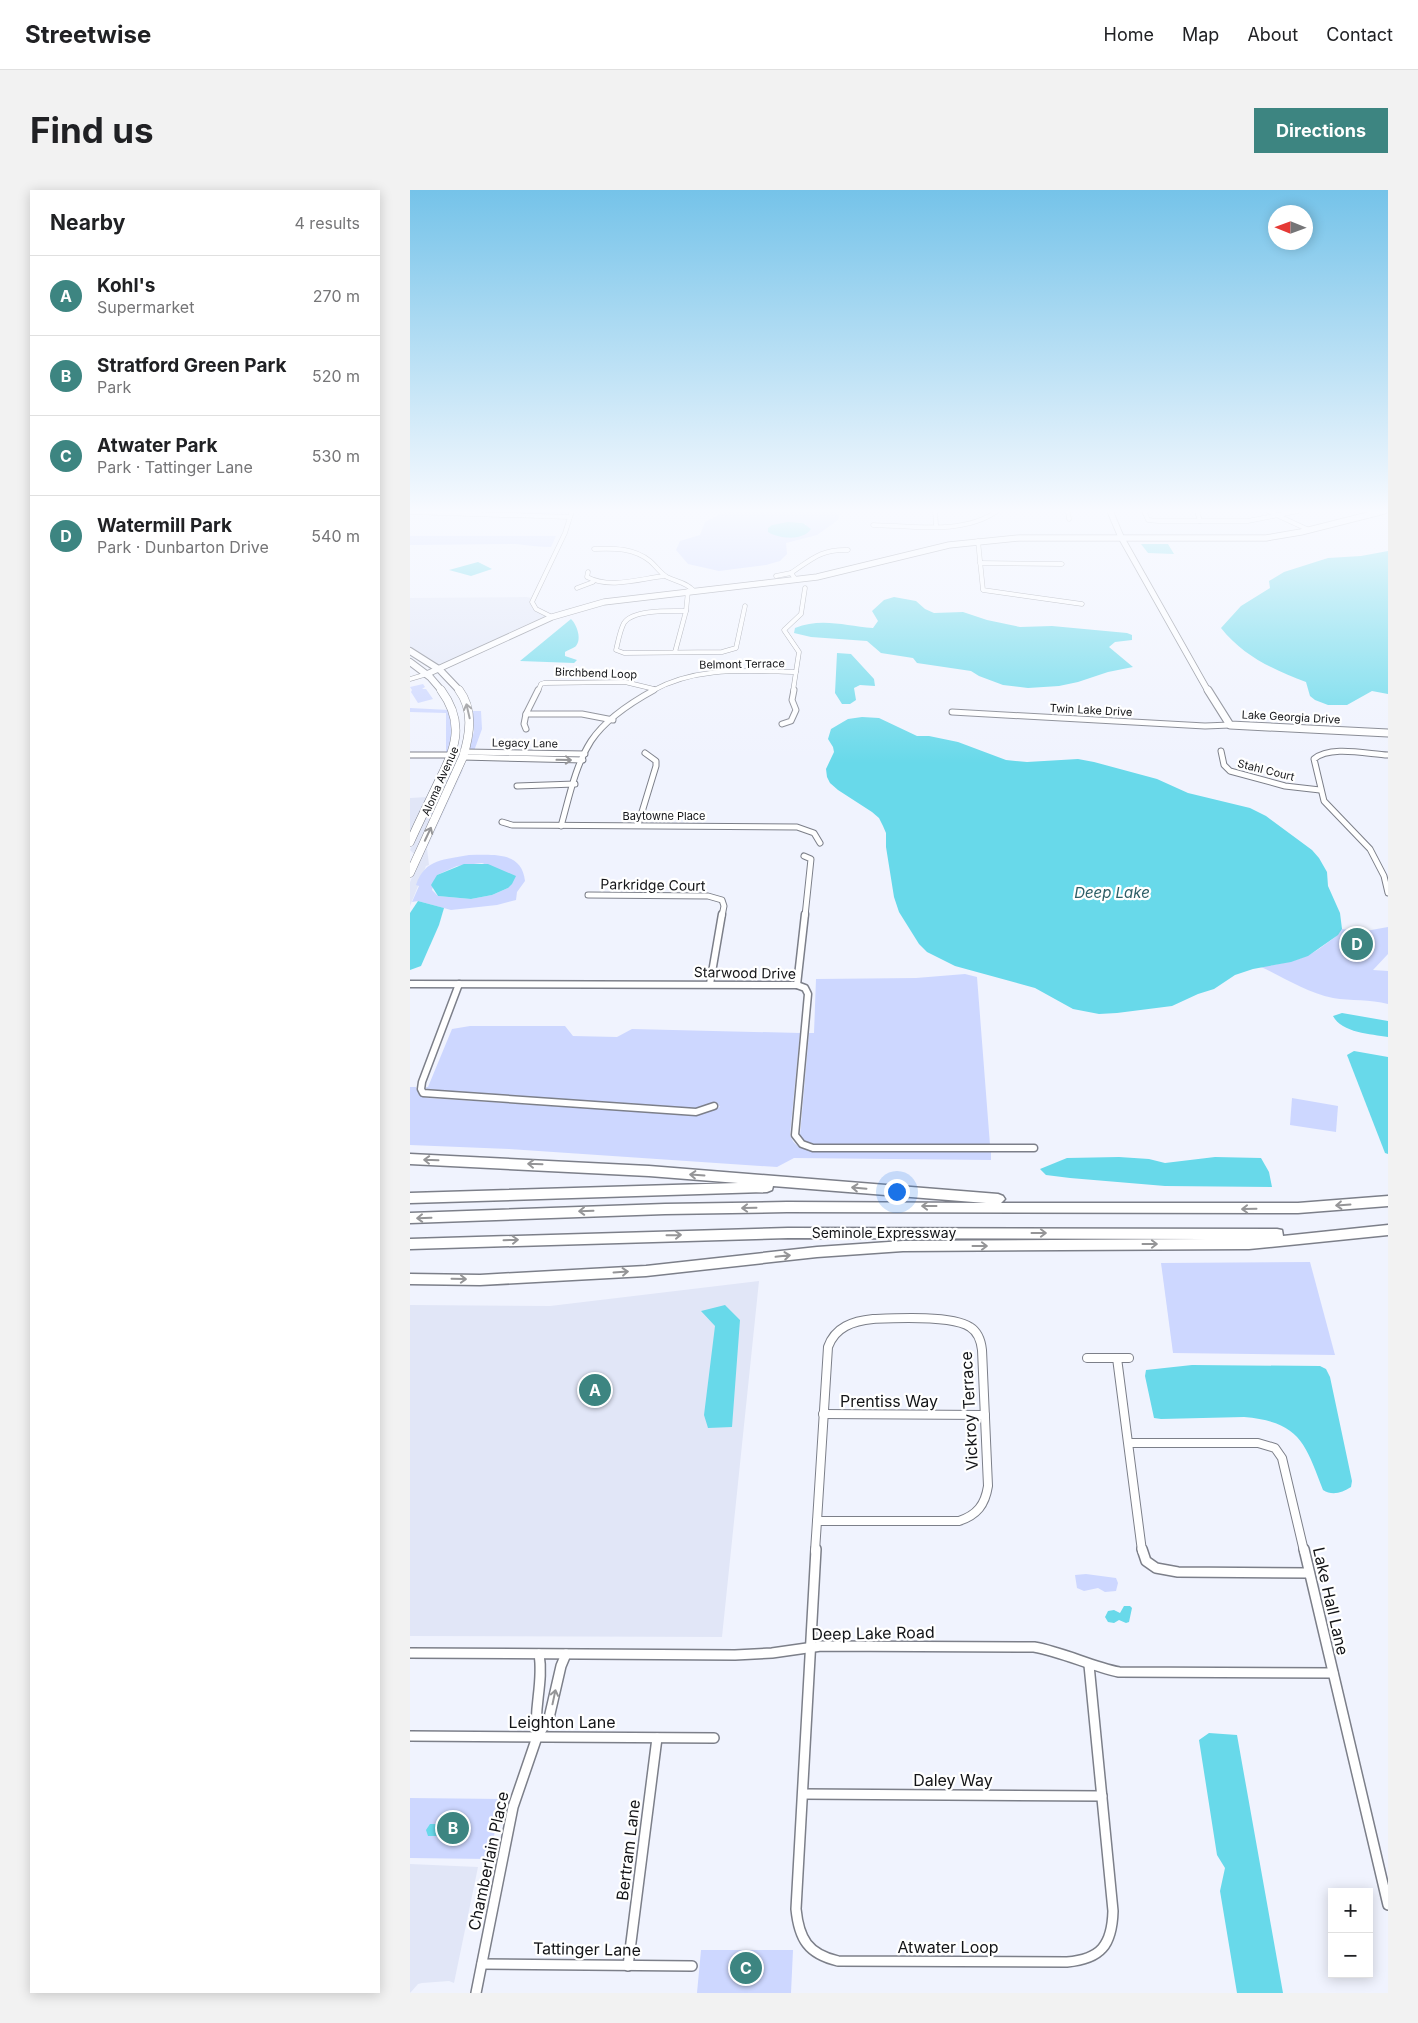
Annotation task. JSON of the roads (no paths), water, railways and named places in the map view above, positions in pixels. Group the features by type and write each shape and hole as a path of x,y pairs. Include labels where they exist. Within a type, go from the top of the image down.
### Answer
{"highway":[{"path":"410,1159 576,1166 1082,1208"},
{"path":"410,1198 560,1192 830,1186"},
{"name":"Seminole Expressway","path":"410,1218 769,1207 1298,1208 1388,1201"},
{"path":"410,1279 480,1280 636,1272 817,1252 903,1246 1248,1244 1388,1230"},
{"name":"Seminole Expressway","path":"410,1244 788,1233 1359,1234"}],"main road":[{"path":"427,674 482,654 493,646 552,617 604,602 657,595"},
{"name":"Lake Georgia Drive","path":"1153,595 1224,719 1230,724 1388,733"},
{"name":"Aloma Avenue","path":"410,651 441,670 459,689 469,709 470,732 458,770 412,862 410,873"},
{"name":"Aloma Avenue","path":"410,662 427,674 442,689 452,706 456,724 455,744 451,755 410,842"},
{"path":"455,744 458,752 464,755"},
{"path":"451,755 455,759 458,770"}],"street":[{"path":"535,595 532,602 536,609 552,617"},
{"path":"674,652 686,611 688,595"},
{"path":"782,724 791,722 796,710 792,700 799,652 797,647 786,637 784,630 788,623 799,618 803,612 804,595"},
{"path":"1019,595 1082,604"},
{"path":"686,611 655,612 633,616 624,623 615,647 616,650 624,653 722,652 736,648 745,606"},
{"name":"Belmont Terrace","path":"561,826 585,754 598,732 654,689 680,676 703,672 796,672"},
{"path":"410,679 427,674"},
{"name":"Birchbend Loop","path":"526,729 524,724 526,714 541,684 544,683 625,682 654,689"},
{"name":"Twin Lake Drive","path":"952,712 1205,726 1230,724"},
{"path":"526,714 582,714 613,720"},
{"name":"Stahl Court","path":"1221,751 1224,765 1230,770 1285,786 1320,790"},
{"path":"1388,755 1354,751 1331,751 1322,753 1314,759 1324,801 1340,819 1363,839 1386,876 1388,893"},
{"path":"638,826 656,766 656,761 645,753"},
{"path":"410,754 451,755"},
{"name":"Legacy Lane","path":"464,755 585,754"},
{"name":"Legacy Lane","path":"464,755 583,760"},
{"path":"517,786 575,784"},
{"name":"Baytowne Place","path":"502,822 512,825 561,826 797,827 814,833 820,843"},
{"path":"798,985 811,859 804,856"},
{"name":"Parkridge Court","path":"588,895 708,896 722,900 724,906 710,984"},
{"path":"459,984 422,1082 421,1089 423,1094 696,1112 714,1106"},
{"name":"Starwood Drive","path":"410,985 798,985 805,988 808,994 795,1135 797,1141 813,1148 1034,1148"},
{"name":"Vickroy Terrace","path":"810,1647 826,1356 830,1341 838,1331 849,1324 864,1320 960,1322 976,1332 981,1344 988,1486 985,1502 975,1515 959,1521 949,1522 817,1521"},
{"path":"1087,1358 1129,1358"},
{"path":"1118,1358 1142,1552 1146,1561 1156,1568 1178,1572 1309,1573"},
{"name":"Prentiss Way","path":"823,1414 985,1415"},
{"name":"Lake Hall Lane","path":"1129,1443 1258,1443 1275,1448 1282,1458 1388,1905"},
{"name":"Deep Lake Road","path":"410,1653 752,1654 810,1647 1034,1647 1061,1653 1089,1665 1108,1670 1128,1672 1333,1674"},
{"name":"Atwater Loop","path":"810,1647 796,1909 799,1932 810,1950 819,1956 838,1961 1078,1962 1094,1956 1108,1942 1113,1921 1089,1665"},
{"name":"Chamberlain Place","path":"538,1737 534,1717 543,1666 539,1654"},
{"name":"Chamberlain Place","path":"476,1993 514,1806 538,1737 549,1718 561,1666 566,1654"},
{"name":"Leighton Lane","path":"410,1736 714,1738"},
{"name":"Bertram Lane","path":"628,1966 657,1738"},
{"name":"Daley Way","path":"803,1794 1102,1796"},
{"name":"Tattinger Lane","path":"482,1964 692,1966"}],"water":[{"path":"1258,595 1388,595 1388,694 1372,691 1347,705 1328,705 1315,700 1310,696 1306,682 1260,661 1239,647 1221,628 1241,606"},
{"path":"894,597 916,601 925,609 934,613 963,612 987,620 1020,627 1052,626 1127,633 1132,635 1132,640 1115,642 1109,647 1133,667 1059,686 1028,688 1003,685 971,671 917,663 913,658 881,653 867,641 811,637 794,633 795,628 814,623 834,623 873,628 878,621 872,611 884,600"},
{"path":"571,619 577,628 579,640 576,646 565,652 565,656 577,660 574,663 520,661"},
{"path":"837,653 851,654 874,679 875,686 860,685 854,688 856,700 850,704 842,704 835,693"},
{"name":"Deep Lake","path":"862,717 879,718 917,736 929,736 958,742 1006,760 1027,762 1078,759 1094,762 1157,779 1188,793 1250,808 1266,816 1312,850 1319,858 1327,872 1328,886 1340,913 1342,929 1338,935 1308,956 1291,962 1253,969 1235,975 1214,989 1172,1006 1117,1013 1099,1014 1073,1009 1035,988 955,966 927,952 919,944 899,912 894,897 886,847 886,833 879,818 838,790 830,783 827,777 826,769 834,752 828,739 831,729 848,719"},
{"path":"464,864 488,864 516,876 508,888 492,895 471,899 438,896 431,885 437,875"},
{"path":"418,901 444,908 439,925 421,966 410,970 410,913"},
{"path":"1342,1013 1388,1021 1388,1037 1366,1034 1343,1026 1333,1016"},
{"path":"1354,1051 1388,1057 1388,1154 1385,1153 1347,1055"},
{"path":"1119,1157 1149,1159 1165,1163 1215,1157 1261,1158 1269,1172 1272,1187 1165,1186 1046,1175 1040,1169 1067,1158"},
{"path":"725,1305 740,1320 732,1427 708,1428 704,1415 715,1326 701,1311"},
{"path":"1192,1365 1320,1366 1326,1369 1330,1377 1352,1481 1351,1487 1337,1493 1323,1490 1305,1448 1289,1430 1277,1424 1244,1417 1154,1418 1145,1376 1146,1370"},
{"path":"1124,1606 1132,1608 1129,1622 1126,1623 1119,1620 1114,1623 1108,1622 1105,1617 1108,1611 1114,1610 1120,1613"},
{"path":"1209,1733 1237,1735 1283,1993 1237,1993 1220,1891 1225,1868 1217,1855 1199,1740"},
{"path":"430,1824 448,1824 451,1828 445,1836 428,1836 426,1830"}],"place":[{"name":"Watermill Park","path":"1357,944"},
{"name":"Kohl's","path":"595,1390"},
{"name":"Stratford Green Park","path":"453,1828"},
{"name":"Atwater Park","path":"746,1968"}]}
